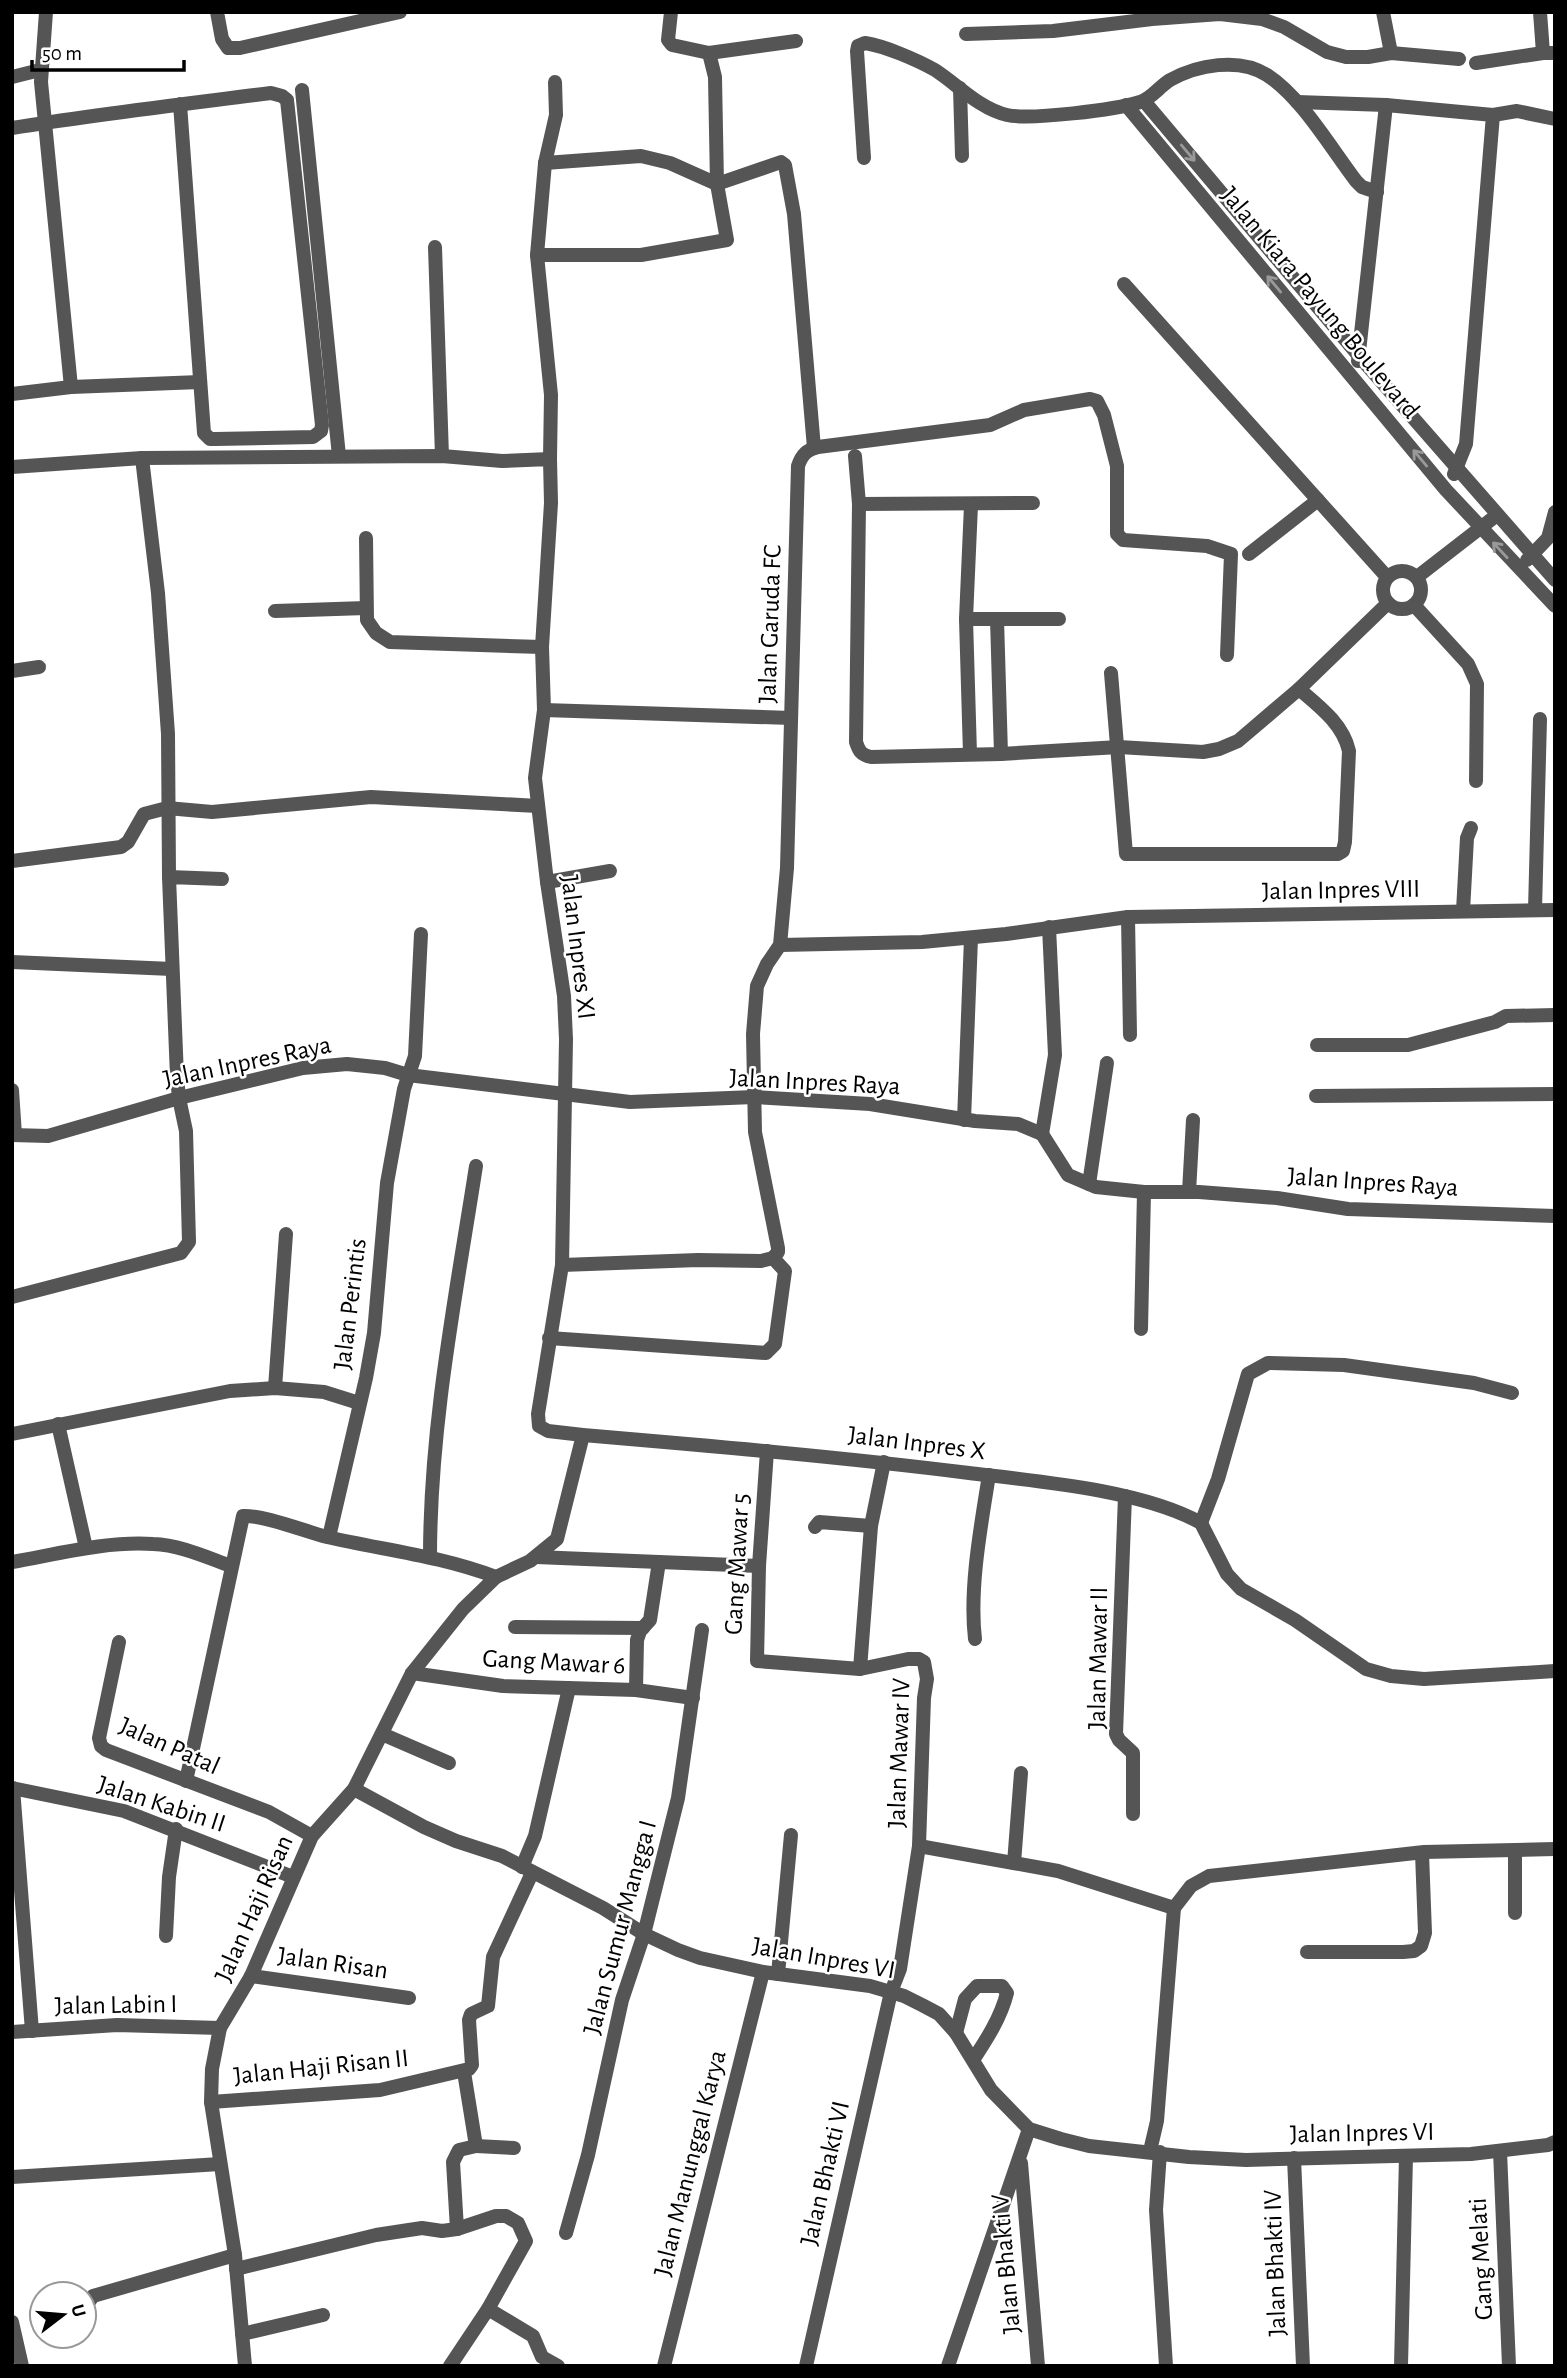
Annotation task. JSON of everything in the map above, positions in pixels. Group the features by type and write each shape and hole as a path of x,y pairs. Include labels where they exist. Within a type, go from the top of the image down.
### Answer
{"street":[{"path":"46,12 41,76 42,102 71,387"},
{"path":"217,12 222,39 228,48 240,48 343,19 400,12"},
{"path":"671,12 670,43 709,53 796,41"},
{"path":"1383,12 1391,52"},
{"path":"1476,63 1549,53 1540,12"},
{"path":"966,34 1053,32 1104,19 1256,15 1284,27 1327,52 1346,57 1368,57 1391,52 1458,59"},
{"path":"864,158 858,46 870,44 918,61 991,109 1008,115 1030,116 1126,106 1144,101 1170,80 1196,69 1228,65 1256,69 1279,84 1297,102 1356,181 1362,187 1377,192"},
{"path":"537,255 641,255 724,242 728,237 717,184 715,77 709,53"},
{"path":"12,77 41,76"},
{"name":"Jalan Inpres XI","path":"555,82 556,115 545,163 537,255 551,395 551,503 542,647 544,710 536,778 547,882 564,996 565,1094"},
{"path":"960,88 962,156"},
{"path":"302,90 339,456"},
{"path":"12,128 180,104 271,93 287,100 322,425 321,431 313,438 210,439 204,433 180,104"},
{"name":"Jalan Kiara Payung Boulevard","path":"1144,101 1359,356 1555,580"},
{"path":"1297,102 1385,105 1493,115 1517,111 1555,119"},
{"path":"1354,380 1359,356 1385,105"},
{"name":"Jalan Kiara Payung Boulevard","path":"1126,106 1446,490 1555,606"},
{"path":"1446,490 1466,444 1493,115"},
{"path":"545,163 641,156 670,163 717,184 781,162 785,165 794,214 814,448 990,425 1024,410 1090,399 1097,401 1101,406 1116,466 1119,538 1207,546 1231,554 1227,655"},
{"path":"435,247 442,456"},
{"path":"1124,284 1387,577"},
{"path":"12,394 71,387 200,382"},
{"name":"Jalan Garuda FC","path":"549,1338 766,1353 775,1344 785,1271 773,1258 778,1248 755,1132 753,1034 757,986 780,945 787,868 798,466 802,456 814,448"},
{"path":"12,467 142,458 442,456 502,461 550,459"},
{"path":"855,456 859,505 856,742 863,755 1001,754 1119,747 1203,752 1219,749 1238,741 1299,689 1388,603"},
{"path":"12,1297 181,1253 189,1242 187,1131 179,1098 172,969 167,808 168,734 158,593 142,458"},
{"path":"1249,554 1318,500"},
{"path":"859,505 1033,503"},
{"path":"971,505 966,619 971,754"},
{"path":"1518,569 1548,538 1555,512"},
{"path":"1417,576 1497,515"},
{"path":"366,538 367,620 376,633 390,642 542,647"},
{"path":"1407,570 1417,576 1422,586 1420,597 1414,605 1405,609 1388,603 1383,595 1383,585 1387,577 1396,571 1407,570"},
{"path":"1414,605 1468,664 1477,684 1476,782"},
{"path":"275,611 366,608"},
{"path":"966,619 1059,619"},
{"path":"996,619 1001,754"},
{"path":"12,671 39,667"},
{"path":"1111,673 1126,854 1338,854 1343,851 1349,751 1347,742 1342,731 1299,689"},
{"path":"544,710 791,718"},
{"path":"1535,910 1540,719"},
{"path":"12,861 121,847 128,842 144,814 167,808 212,812 371,797 538,806"},
{"path":"1463,911 1467,838 1471,828"},
{"path":"547,882 610,871"},
{"path":"169,877 222,879"},
{"name":"Jalan Inpres VIII","path":"780,945 922,942 1128,917 1555,910"},
{"path":"1128,917 1130,1035"},
{"path":"1042,1134 1055,1055 1049,927"},
{"name":"Jalan Perintis","path":"329,1537 374,1333 387,1183 408,1074 415,1056 422,934"},
{"path":"964,1120 971,938"},
{"path":"12,962 172,969"},
{"path":"1317,1045 1408,1045 1495,1022 1506,1016 1555,1015"},
{"path":"1089,1184 1107,1063"},
{"name":"Jalan Inpres Raya","path":"14,1135 48,1136 179,1098 303,1068 347,1064 630,1102 754,1097 870,1104 964,1120 1018,1124 1042,1134 1068,1175 1096,1187 1277,1198 1348,1209 1555,1216"},
{"path":"12,1090 14,1135"},
{"name":"Jalan Inpres X","path":"565,1094 562,1265 538,1414 540,1426 548,1431 583,1435 884,1462 989,1475 1125,1496 1201,1523"},
{"path":"1317,1096 1555,1094"},
{"path":"1189,1192 1193,1120"},
{"path":"430,1557 430,1517 438,1419 476,1166"},
{"path":"1141,1329 1144,1192"},
{"path":"275,1388 286,1234"},
{"path":"562,1265 698,1260 761,1261 773,1258"},
{"path":"1512,1393 1474,1383 1344,1365 1268,1363 1248,1374 1218,1479 1201,1523 1227,1573 1241,1589 1294,1620 1366,1669 1391,1676 1424,1679 1555,1671"},
{"path":"12,1434 206,1394 275,1388 324,1392 359,1403"},
{"path":"58,1424 86,1548"},
{"name":"Jalan Haji Risan","path":"245,2366 235,2262 211,2102 212,2069 220,2028 251,1976 312,1836 354,1789 412,1673 463,1609 496,1577 536,1557 557,1539 583,1435"},
{"name":"Gang Mawar 5","path":"767,1451 759,1566 757,1661 860,1669"},
{"name":"Jalan Mawar IV","path":"884,1462 872,1525 860,1669 908,1659 919,1659 927,1669 919,1846 900,1969 891,1992"},
{"path":"975,1639 973,1621 981,1526 989,1475"},
{"name":"Jalan Mawar II","path":"1125,1496 1116,1734 1133,1752 1133,1814"},
{"path":"186,1781 243,1516 430,1557 496,1577"},
{"path":"814,1527 819,1522 872,1525"},
{"path":"12,1562 86,1548 152,1544 182,1548 231,1566"},
{"path":"536,1557 759,1566"},
{"path":"636,1690 637,1640 650,1620 659,1562"},
{"path":"515,1628 643,1628"},
{"name":"Jalan Sumur Mangga I","path":"566,2233 588,2155 622,2000 644,1934 678,1798 702,1630"},
{"name":"Jalan Patal","path":"119,1642 99,1738 102,1746 269,1812 312,1836"},
{"name":"Gang Mawar 6","path":"412,1673 503,1686 636,1690 692,1698"},
{"path":"476,2146 464,2072 472,2065 469,2020 471,2014 488,2006 493,1956 527,1870 569,1688"},
{"path":"382,1734 449,1763"},
{"path":"1014,1863 1021,1773"},
{"path":"12,1788 32,2031"},
{"name":"Jalan Kabin II","path":"12,1788 124,1811 176,1829 293,1877"},
{"name":"Jalan Inpres VI","path":"354,1789 424,1828 502,1856 603,1908 644,1934 700,1958 771,1973 833,1980 891,1992 939,2014 957,2033 991,2090 1029,2129 1089,2146 1189,2157 1247,2160 1471,2154 1555,2142"},
{"path":"166,1936 169,1877 176,1829"},
{"name":"Jalan Manunggal Karya","path":"664,2366 771,1973 790,1835"},
{"path":"919,1846 1085,1878 1174,1909"},
{"path":"1166,2366 1155,2152 1174,1909 1191,1886 1209,1876 1422,1853 1555,1849"},
{"path":"1515,1850 1515,1913"},
{"path":"1307,1952 1403,1952 1414,1951 1421,1946 1424,1933 1422,1853"},
{"name":"Jalan Risan","path":"251,1976 409,1998"},
{"path":"957,2033 965,1999 976,1986 1002,1986 1007,1993 1004,2002 986,2041 973,2060"},
{"name":"Jalan Bhakti VI","path":"806,2366 891,1992"},
{"name":"Jalan Labin I","path":"12,2032 117,2025 220,2028"},
{"name":"Jalan Haji Risan II","path":"211,2102 380,2090 464,2072"},
{"path":"948,2366 1029,2129"},
{"path":"457,2229 453,2162 459,2150 476,2146 514,2148"},
{"name":"Gang Melati","path":"1500,2151 1509,2366"},
{"path":"1401,2366 1406,2155"},
{"name":"Jalan Bhakti V","path":"1021,2158 1038,2366"},
{"name":"Jalan Bhakti IV","path":"1294,2158 1303,2366"},
{"path":"12,2177 220,2164"},
{"path":"98,2295 235,2262 422,2228 442,2231 457,2229 496,2216 506,2216 518,2223 526,2239 523,2251 450,2366"},
{"path":"488,2309 533,2336 542,2357 558,2366"},
{"path":"242,2334 323,2315"},
{"path":"12,2322 22,2366"}]}
